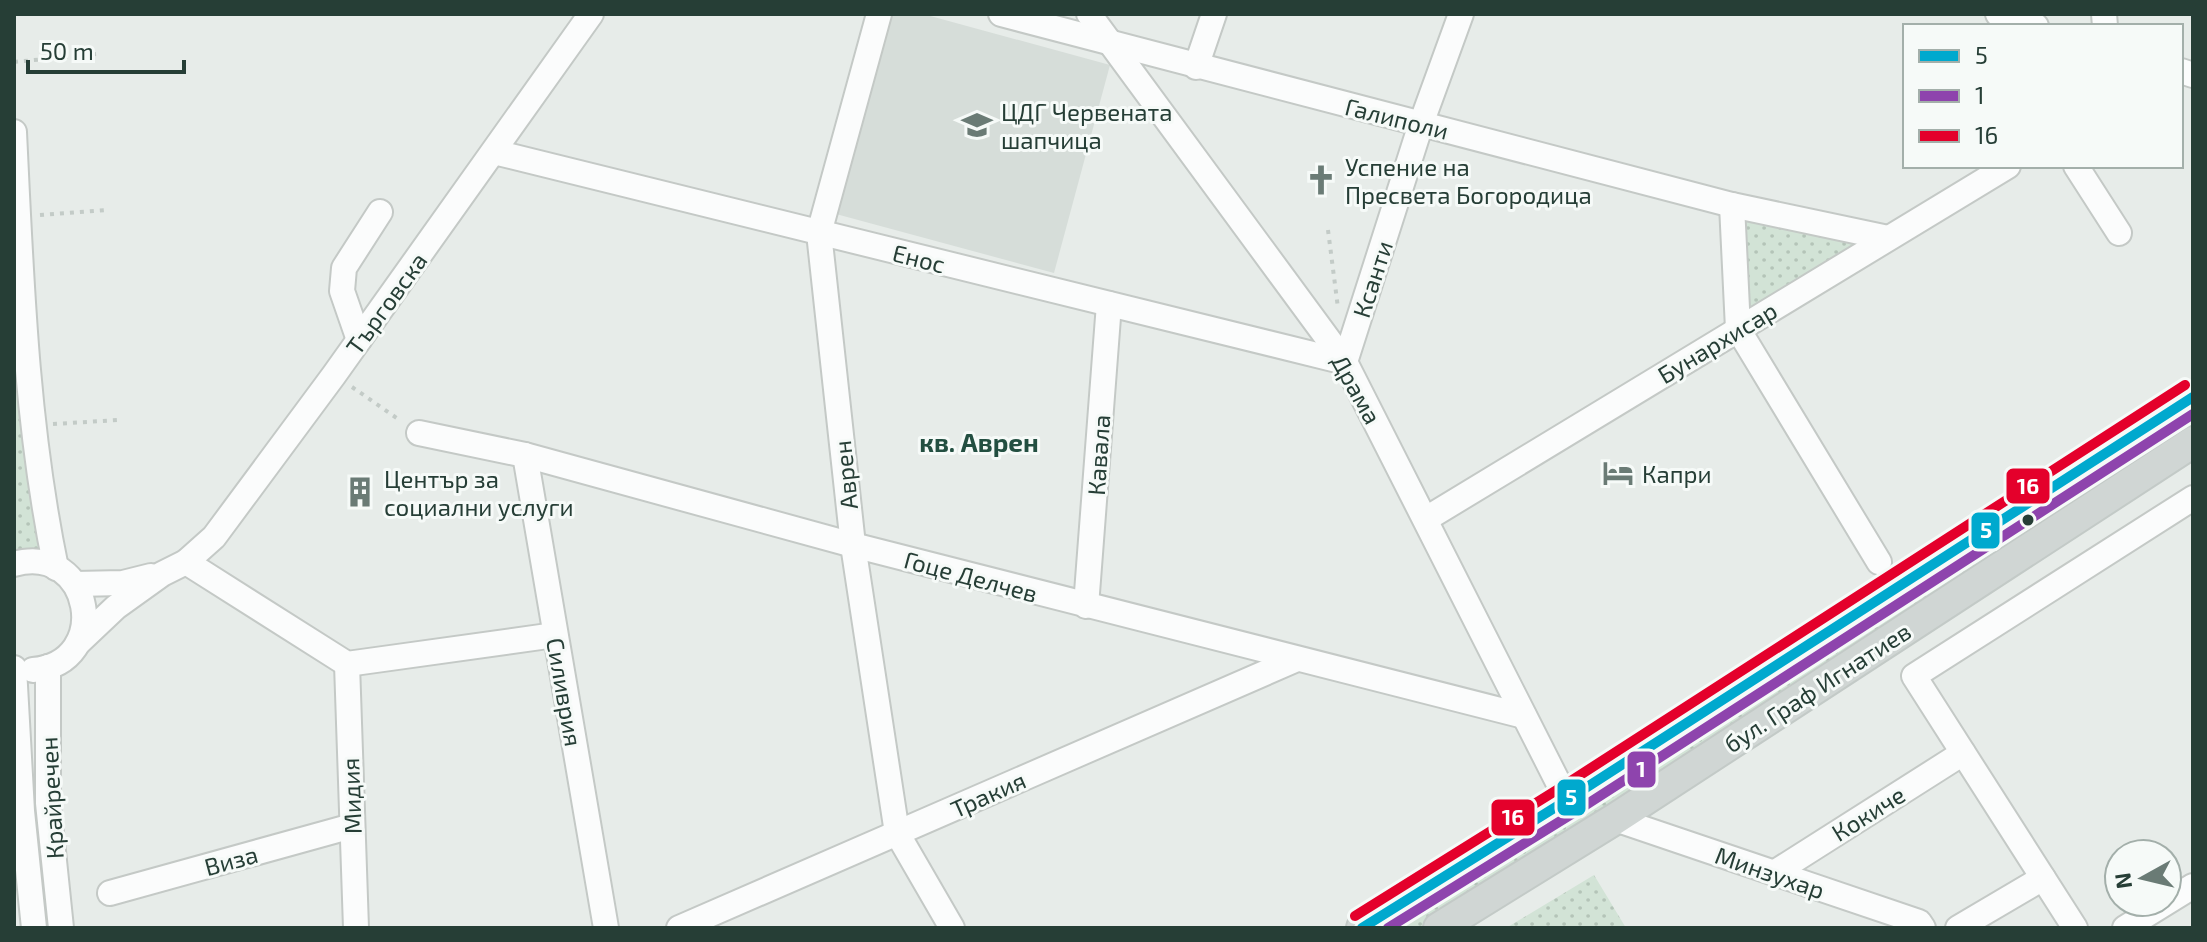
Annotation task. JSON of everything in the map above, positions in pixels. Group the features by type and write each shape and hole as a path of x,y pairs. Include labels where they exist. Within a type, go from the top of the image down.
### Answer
{"main road":[{"name":"бул. Граф Игнатиев","path":"1362,928 1567,800 2193,397"},
{"name":"бул. Граф Игнатиев","path":"1439,928 1615,819 2193,442"},
{"path":"1567,800 1615,819"}],"street":[{"name":"Търговска","path":"48,667 71,653 116,607 162,574 186,562 214,537 334,375 591,14"},
{"name":"Аврен","path":"879,14 819,233 853,545 897,833 952,928"},
{"name":"Галиполи","path":"1001,14 1732,205 1888,238"},
{"name":"Драма","path":"1089,14 1345,362 1567,800"},
{"path":"1196,67 1214,14"},
{"name":"Ксанти","path":"1345,362 1421,124 1461,14"},
{"path":"1998,14 2030,24"},
{"path":"14,132 34,426 43,506 56,568"},
{"name":"Енос","path":"494,152 1345,362"},
{"name":"Бунархисар","path":"1426,519 2005,168"},
{"path":"2077,168 2119,233"},
{"path":"1732,205 1738,329 1879,562"},
{"path":"359,340 342,291 344,268 380,212"},
{"name":"Кавала","path":"1086,606 1109,304"},
{"name":"Гоце Делчев","path":"419,433 525,455 1086,606 1524,716"},
{"name":"Силиврия","path":"525,455 606,928"},
{"path":"2075,928 1914,676 2193,498"},
{"path":"14,564 33,562 56,568 75,584 85,612 79,642"},
{"path":"186,562 347,664 555,635"},
{"name":"Търговска","path":"75,584 123,583 162,574"},
{"name":"Тракия","path":"679,928 1297,659"},
{"name":"Мидия","path":"347,664 356,928"},
{"path":"14,668 48,667"},
{"name":"Крайречен","path":"48,667 48,803 61,928"},
{"name":"Крайречен","path":"14,668 23,825 34,928"},
{"name":"Кокиче","path":"1774,873 1963,753"},
{"name":"Минзухар","path":"1615,819 1919,922 1923,928"},
{"name":"Виза","path":"110,893 352,826"},
{"path":"1958,928 2043,878"},
{"path":"2125,928 2193,886"}],"path":[{"path":"14,62 96,54"},
{"path":"18,216 106,210"},
{"path":"1328,230 1340,321"},
{"path":"334,375 419,433"},
{"path":"34,426 118,420"}],"shaded area":[{"name":"ЦДГ Червената шапчица","path":"890,14 923,14 1110,65 1054,273 836,214"}],"green space":[{"path":"14,132 56,568 14,564"},
{"path":"1732,205 1888,238 1738,329"},
{"path":"2193,397 2193,442 1439,928 1362,928"},
{"path":"1594,875 1626,928 1506,928"}],"transit line":[{"name":"16","path":"1355,916 1560,788 2185,385"},
{"name":"5","path":"1362,928 1567,800 2193,397"},
{"name":"1","path":"1388,928 1575,812 2193,414"}],"place":[{"name":"ЦДГ Червената шапчица","path":"977,125"},
{"name":"Успение на Пресвета Богородица","path":"1321,180"},
{"name":"Капри","path":"1618,473"},
{"name":"Център за социални услуги","path":"360,492"}],"district":[{"name":"кв. Аврен","path":"979,441"}]}
